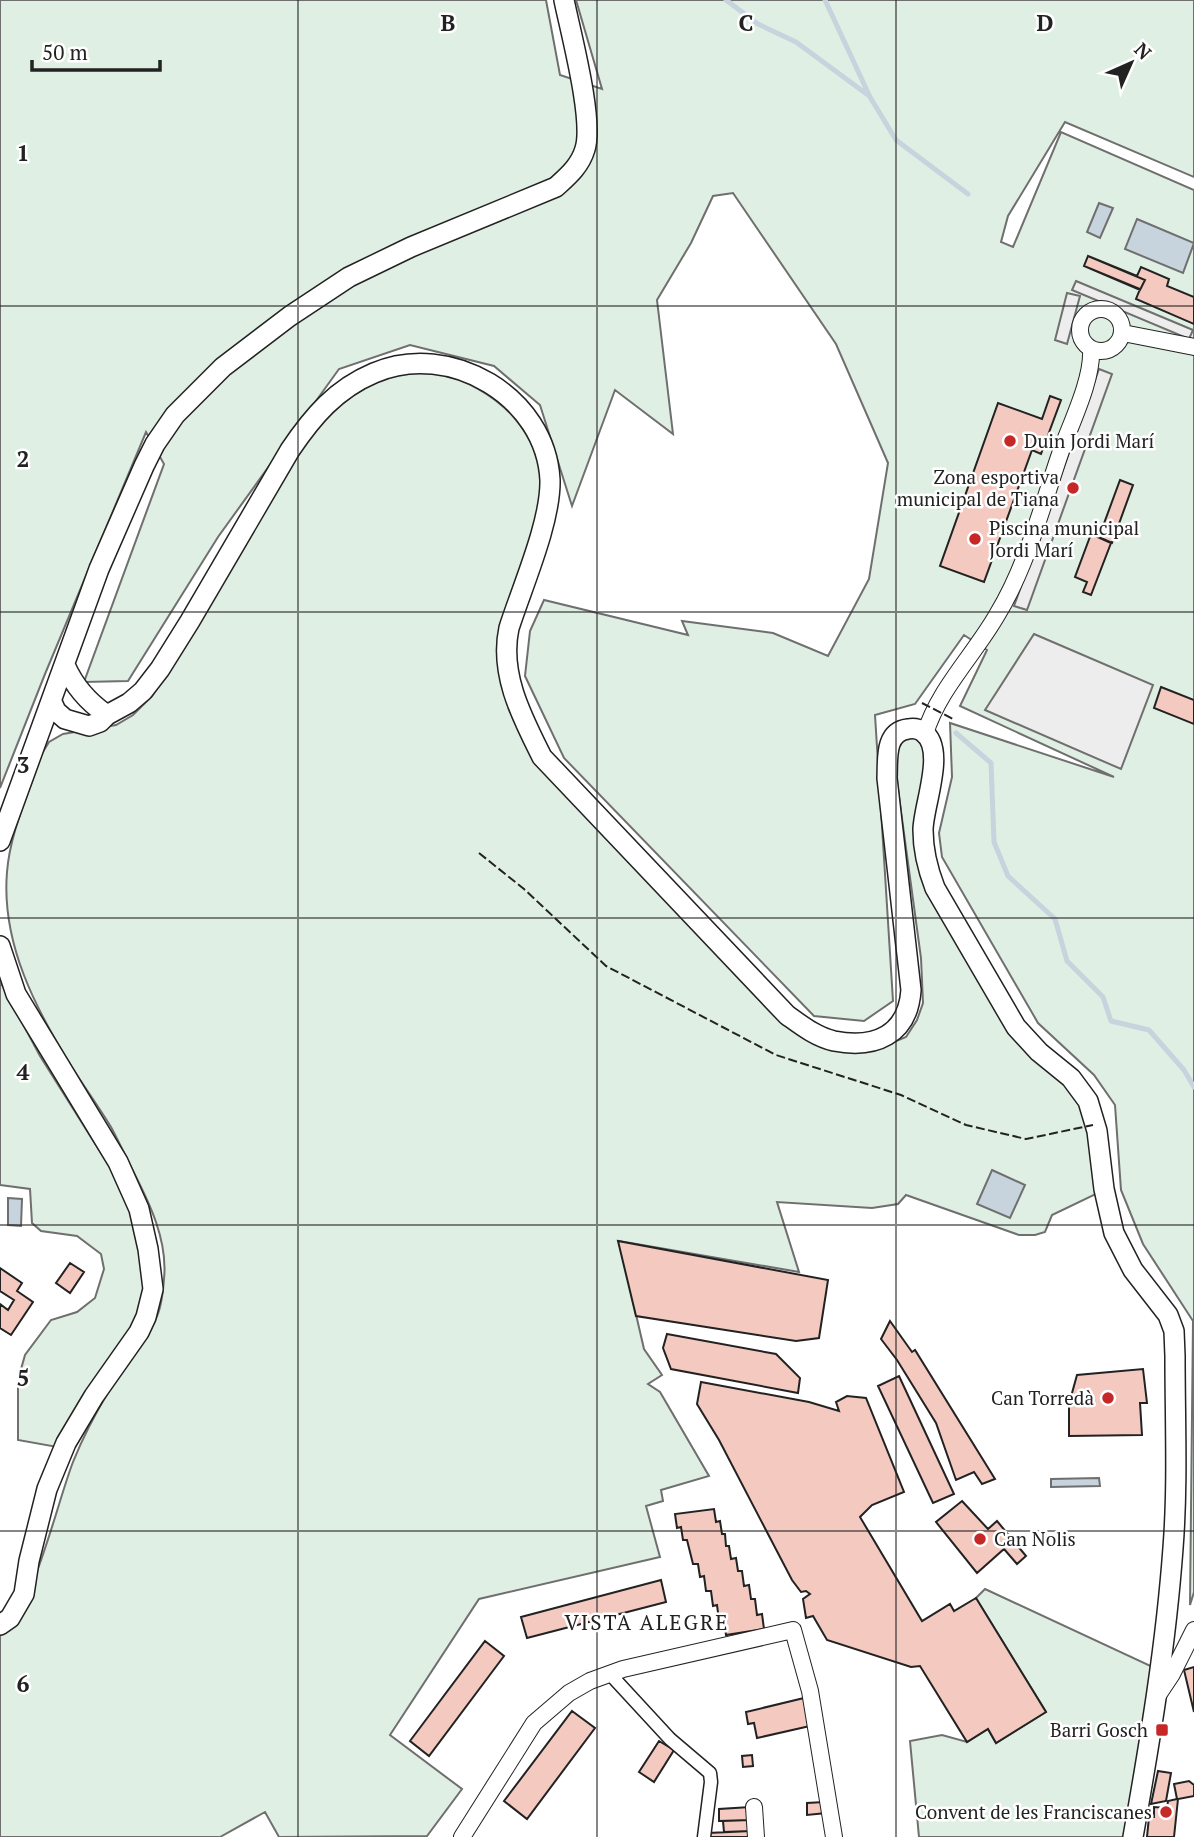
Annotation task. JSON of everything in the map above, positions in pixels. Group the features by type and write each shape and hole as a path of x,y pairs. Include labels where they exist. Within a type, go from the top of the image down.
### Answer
{"street":[{"path":"0,841 99,569 155,444 175,415 223,367 290,316 349,277 411,247 555,187 570,175 580,162 586,148 589,125 564,0"},
{"path":"1107,309 1115,313 1123,332 1120,340 1111,349 1104,351 1091,349 1081,338 1079,330 1084,316 1093,310 1107,309"},
{"path":"1123,332 1194,347"},
{"path":"925,734 933,710 990,629 1015,581 1078,404 1091,359 1091,349"},
{"path":"51,702 65,719 89,726 129,703 160,669 308,424 340,391 377,371 411,365 461,370 492,384 515,402 526,416 536,431 545,455 550,480 546,516 505,645 506,665 512,689 526,726 542,757 787,1014 813,1033 833,1041 866,1042 895,1031 905,1018 910,1004 911,990 887,778 888,752 890,743 898,732 912,728 925,734 933,746 934,760 924,814 923,839 935,888 1016,1027 1038,1052 1071,1078 1088,1101 1097,1131 1104,1189 1114,1233 1133,1270 1168,1315 1174,1331 1173,1545 1167,1623 1133,1837"},
{"path":"65,665 78,689 107,715"},
{"path":"51,702 107,715"},
{"path":"35,746 46,736 76,724"},
{"path":"0,946 16,994 118,1161 139,1209 153,1289 139,1332 94,1396 66,1443 47,1489 29,1561 24,1594 10,1618 0,1625"},
{"path":"462,1837 534,1723 569,1693 610,1674 793,1630 810,1691 834,1837"},
{"path":"1156,1698 1172,1674 1194,1630"},
{"path":"610,1674 670,1739 710,1773 704,1837"},
{"path":"754,1807 756,1837"}],"green space":[{"path":"0,0 546,0 560,75 602,89 576,0 1194,0 1194,177 1065,122 1008,216 1001,242 1013,247 1061,132 1194,190 1194,1592 1190,1605 1193,1321 1143,1244 1121,1190 1115,1105 1094,1075 1038,1023 942,857 939,833 952,777 950,723 1114,777 960,706 987,650 964,635 915,704 875,715 893,1001 864,1021 814,1016 564,758 525,676 530,631 544,600 688,635 682,621 773,633 828,656 869,579 888,463 836,344 733,193 713,196 691,243 657,300 673,434 615,390 572,506 540,405 494,366 410,345 339,369 218,537 128,681 84,682 164,464 146,432 0,788"},
{"path":"435,373 457,379 497,401 527,435 536,455 541,477 539,510 501,680 509,710 524,736 769,1010 790,1029 807,1040 882,1047 906,1037 917,1020 923,1003 921,958 894,760 900,743 914,735 926,751 918,826 942,915 1077,1095 1093,1144 1096,1194 1052,1215 1045,1232 1035,1235 1019,1235 906,1195 898,1204 872,1208 777,1202 799,1272 619,1241 644,1349 662,1375 648,1384 660,1392 709,1476 661,1490 663,1501 646,1506 660,1557 479,1599 390,1735 462,1789 427,1836 279,1837 265,1812 220,1837 0,1837 0,1636 12,1622 34,1580 73,1462 85,1435 109,1391 141,1345 157,1316 164,1279 163,1250 151,1208 111,1127 46,1023 15,950 7,898 7,872 16,827 41,755 49,742 63,734 116,725 133,715 152,696 305,444 324,421 347,400 373,384 402,374"},
{"path":"0,981 40,1056 111,1169 136,1224 145,1285 138,1313 126,1338 57,1447 18,1440 18,1380 25,1355 51,1320 77,1312 95,1298 104,1269 101,1254 77,1236 41,1231 32,1223 30,1189 0,1185"},
{"path":"985,1589 1155,1668 1126,1837 919,1837 910,1741 942,1735 967,1742 988,1729 996,1743 1046,1712 976,1598"}],"shaded area":[{"path":"1099,203 1113,208 1100,238 1087,232"},
{"path":"1137,219 1194,243 1183,273 1125,249"},
{"path":"1076,281 1193,330 1189,339 1072,290"},
{"path":"1067,293 1080,296 1067,344 1055,340"},
{"path":"1099,369 1112,374 1027,610 1014,606"},
{"path":"1034,634 1153,685 1121,769 985,710"},
{"path":"992,1170 1025,1185 1010,1218 977,1204"},
{"path":"8,1198 22,1199 21,1226 8,1225"},
{"path":"1099,1478 1100,1486 1051,1487 1051,1479"}],"building":[{"path":"1088,256 1137,276 1141,267 1169,279 1167,286 1194,297 1194,324 1136,299 1140,289 1084,266"},
{"path":"1088,256 1145,280 1140,290 1084,266"},
{"path":"1050,396 1061,400 1041,454 1032,450 984,582 940,566 998,403 1042,419"},
{"path":"1120,480 1133,485 1112,543 1099,537"},
{"path":"1091,534 1111,543 1091,595 1083,592 1087,582 1075,577"},
{"path":"1161,687 1194,700 1194,724 1154,708"},
{"path":"618,1241 828,1280 819,1338 796,1341 636,1316"},
{"path":"70,1263 84,1272 70,1293 56,1283"},
{"path":"0,1268 22,1283 17,1291 33,1302 11,1335 0,1328 0,1304 8,1310 14,1300 0,1291"},
{"path":"890,1321 912,1352 915,1350 995,1479 982,1484 974,1472 956,1480 936,1423 881,1339"},
{"path":"667,1334 776,1354 800,1378 798,1393 671,1369 663,1348"},
{"name":"Can Torredà","path":"1143,1369 1147,1403 1140,1403 1142,1435 1069,1436 1069,1404 1077,1375"},
{"path":"899,1376 954,1494 933,1503 878,1386"},
{"path":"701,1382 809,1402 839,1411 836,1402 847,1396 866,1398 904,1492 872,1505 860,1517 922,1621 950,1604 954,1611 976,1598 1046,1712 996,1743 988,1729 967,1742 920,1666 911,1667 827,1640 813,1616 806,1618 803,1599 810,1594 801,1592 792,1580 719,1440 697,1404"},
{"name":"Can Nolis","path":"962,1501 988,1529 997,1521 1026,1556 1017,1564 1004,1549 977,1573 936,1522"},
{"path":"714,1509 716,1522 720,1521 722,1534 725,1534 731,1559 736,1558 738,1571 742,1571 744,1586 749,1585 751,1599 755,1599 757,1615 762,1614 764,1629 726,1635 724,1620 719,1620 717,1605 713,1606 711,1591 706,1591 704,1576 700,1577 698,1564 693,1564 687,1540 683,1540 681,1527 677,1528 675,1514"},
{"path":"661,1580 666,1602 527,1638 521,1617"},
{"path":"485,1641 504,1656 429,1756 410,1741"},
{"path":"1194,1667 1194,1712 1184,1670"},
{"path":"804,1698 810,1726 757,1738 754,1723 748,1724 746,1712"},
{"path":"572,1711 595,1728 527,1819 504,1801"},
{"path":"659,1741 674,1750 654,1782 639,1772"},
{"path":"752,1755 753,1766 743,1767 742,1756"},
{"path":"1158,1771 1171,1773 1166,1801 1151,1804"},
{"name":"Convent de les Franciscanes","path":"1189,1781 1194,1785 1194,1796 1178,1799 1174,1837 1147,1837 1149,1817 1154,1817 1154,1807 1167,1808 1168,1801 1177,1799 1174,1784"},
{"path":"824,1802 826,1813 807,1815 807,1803"},
{"path":"750,1807 750,1820 719,1821 719,1809"},
{"path":"750,1820 751,1831 724,1832 723,1821"},
{"path":"751,1831 752,1837 707,1837 708,1833"}],"waterway":[{"path":"726,0 758,24 796,42 868,95"},
{"path":"825,0 870,97 896,140 968,194"},
{"path":"956,733 991,763 994,842 1008,876 1055,919 1067,961 1103,997 1111,1021 1149,1030 1184,1070 1194,1087"}],"fence":[{"path":"922,703 955,720"},
{"path":"479,853 524,889 606,966 776,1055 901,1095 966,1125 1026,1139 1093,1125"}],"place":[{"name":"Duin Jordi Marí","path":"1010,441"},
{"name":"Zona esportiva municipal de Tiana","path":"1073,488"},
{"name":"Piscina municipal Jordi Marí","path":"975,539"},
{"name":"Can Torredà","path":"1108,1398"},
{"name":"Can Nolis","path":"980,1539"},
{"name":"Barri Gosch","path":"1162,1730"},
{"name":"Convent de les Franciscanes","path":"1166,1812"}],"district":[{"name":"VISTA ALEGRE","path":"647,1623"}]}
